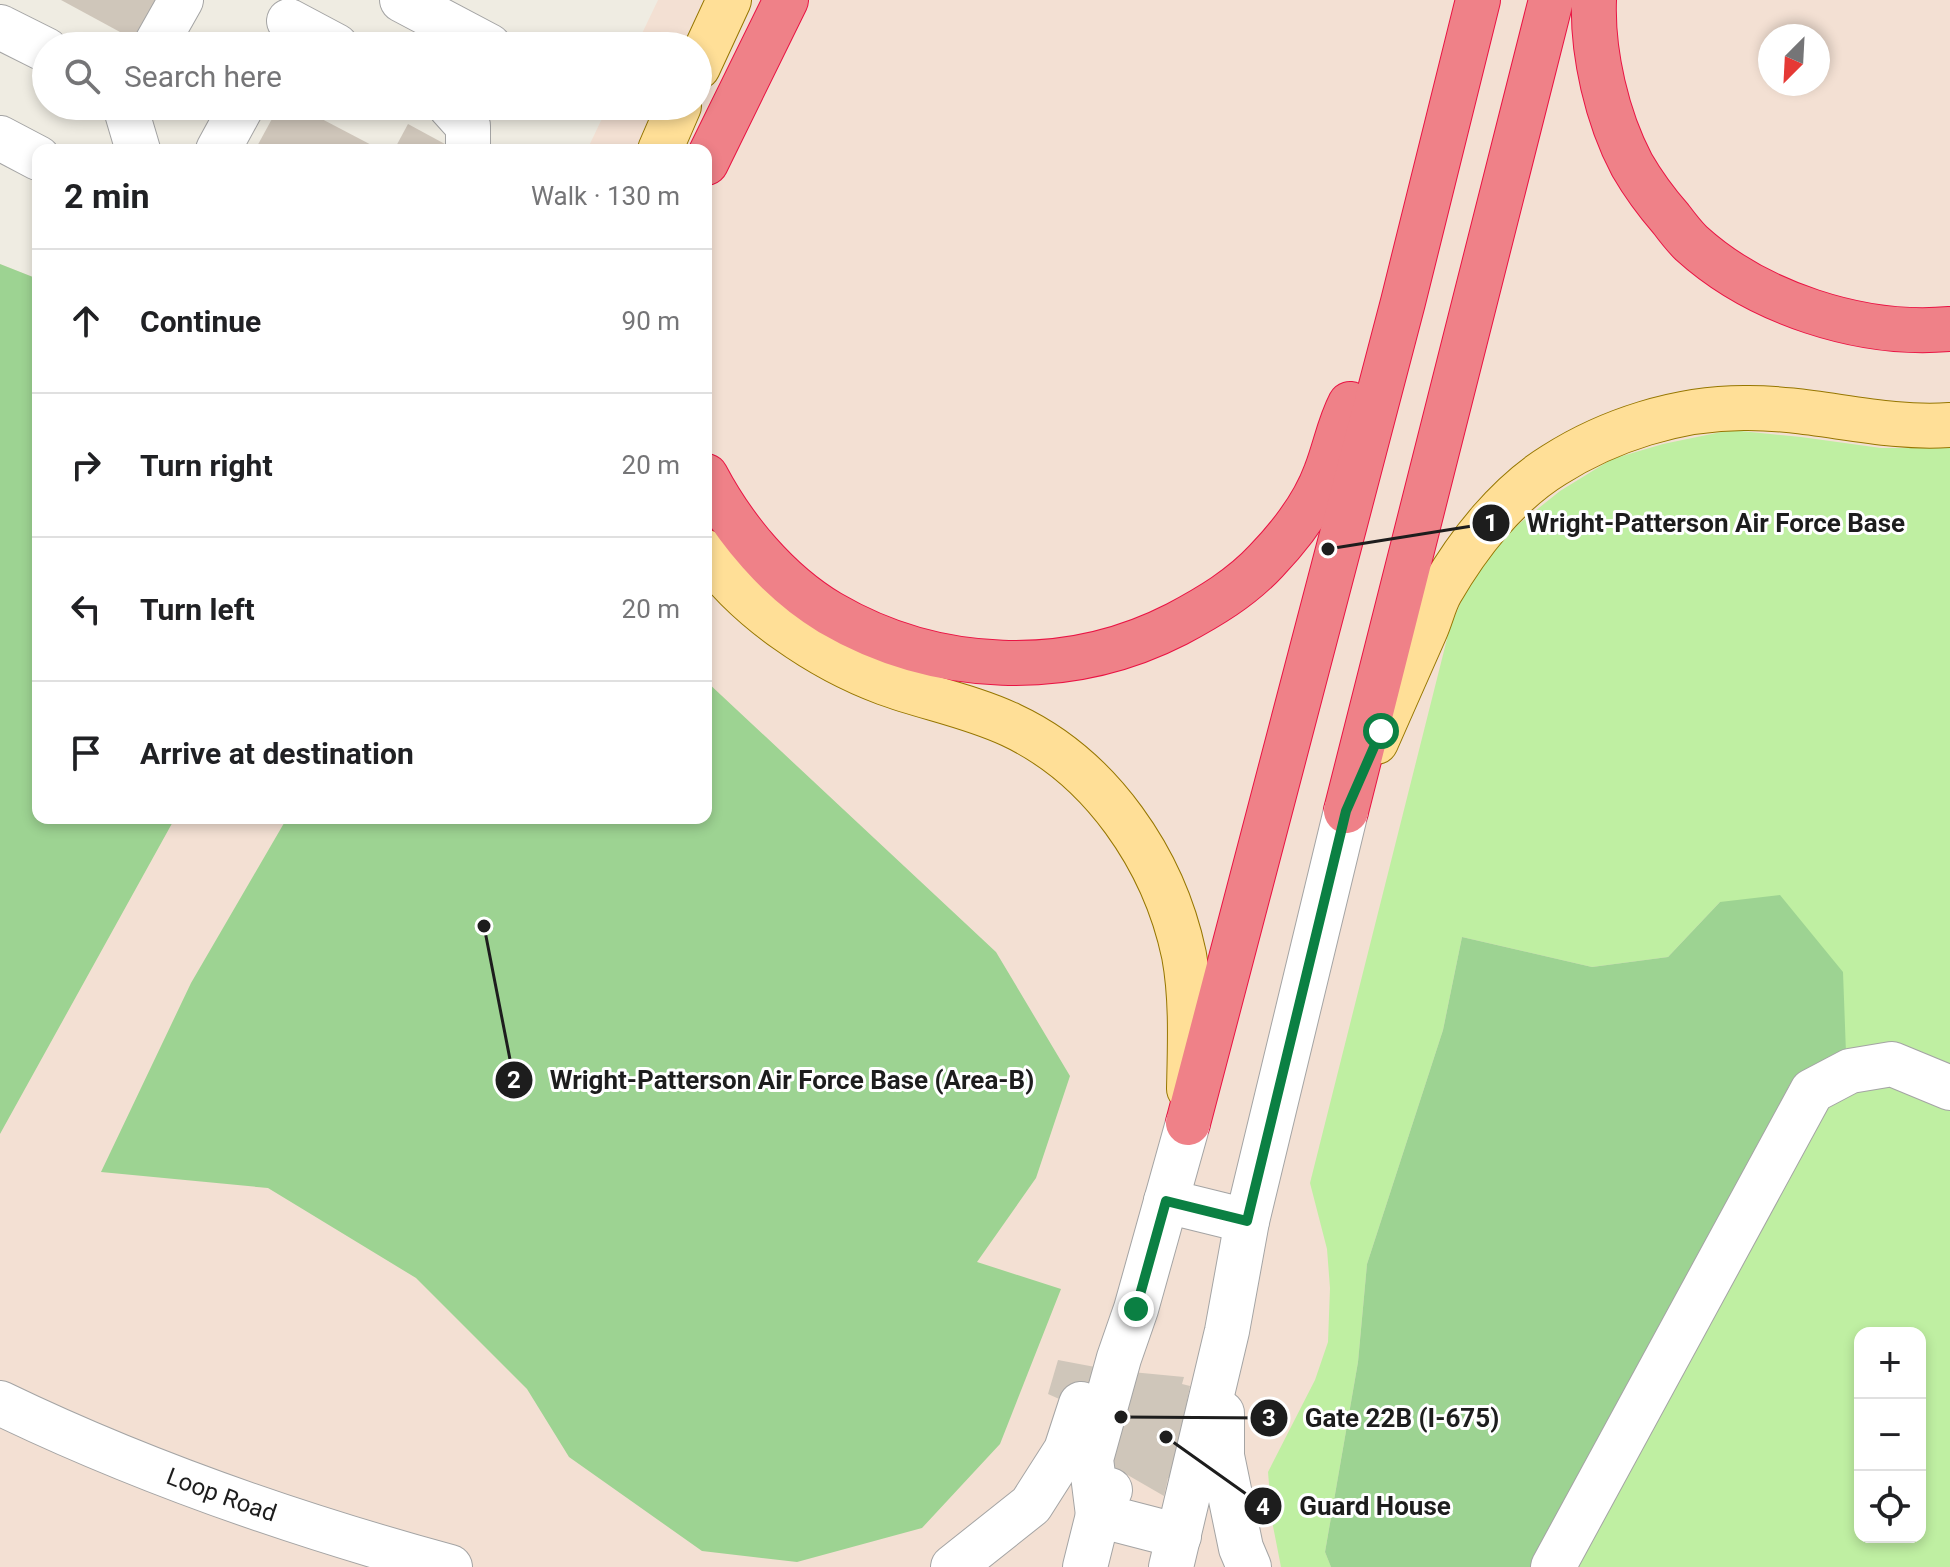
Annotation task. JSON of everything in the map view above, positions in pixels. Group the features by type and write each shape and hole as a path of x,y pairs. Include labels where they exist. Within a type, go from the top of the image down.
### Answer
{"highway":[{"path":"712,151 786,0"},
{"path":"1188,1123 1403,302 1478,0"},
{"path":"1346,811 1551,0"},
{"path":"1594,0 1599,61 1611,113 1632,165 1659,206 1690,242 1761,290 1822,315 1894,329 1950,329"},
{"path":"712,487 744,535 799,591 828,612 863,630 910,648 973,662 1058,662 1096,654 1129,645 1205,610 1236,588 1288,536 1326,474 1342,419 1403,302"}],"main road":[{"path":"712,37 729,0"},
{"path":"663,144 673,120"},
{"path":"1346,811 1439,594 1481,531 1515,496 1552,466 1593,444 1642,424 1692,412 1741,407 1785,409 1896,425 1950,425"},
{"path":"712,559 739,590 808,646 885,683 1013,725 1051,748 1084,775 1110,803 1137,839 1158,876 1173,914 1184,958 1189,1029 1188,1123"}],"street":[{"path":"163,32 181,0"},
{"path":"402,0 463,32"},
{"path":"288,22 308,32"},
{"path":"0,27 32,43"},
{"path":"129,120 136,144"},
{"path":"221,144 234,120"},
{"path":"463,120 468,126 468,144"},
{"path":"0,138 32,155"},
{"path":"1098,1515 1175,1551 1227,1331 1247,1221 1346,811"},
{"path":"1553,1567 1812,1091 1850,1071 1892,1064 1950,1088"},
{"path":"1098,1515 1091,1459 1188,1123"},
{"path":"1166,1201 1247,1221"},
{"path":"1031,1505 1066,1450 1098,1347 1136,1309"},
{"path":"1085,1567 1098,1515 1117,1475 1146,1365 1136,1309"},
{"path":"1227,1331 1222,1381 1222,1456 1241,1548 1249,1567"},
{"name":"Loop Road","path":"0,1403 98,1447 214,1493 295,1522 450,1567"},
{"path":"953,1567 1091,1459"}],"shaded area":[{"path":"658,0 1950,0 1950,1567 0,1567 0,264 32,277 32,824 712,824 712,144 590,144 601,120 712,120 712,32 643,32"}],"green space":[{"path":"0,264 32,277 32,824 172,824 0,1134"},
{"path":"1731,430 1881,448 1950,448 1950,1075 1846,1053 1720,902 1668,957 1592,967 1462,937 1443,1030 1367,1264 1358,1362 1325,1552 1331,1567 1281,1567 1272,1521 1268,1472 1315,1380 1328,1342 1330,1288 1327,1249 1310,1183 1450,627 1467,589 1494,548 1560,491 1612,459 1663,444"},
{"path":"712,687 996,952 1070,1076 1036,1178 977,1262 1061,1289 1000,1444 922,1528 797,1562 702,1551 569,1457 527,1389 416,1278 268,1188 101,1172 191,983 284,824 712,824"},
{"path":"1780,895 1843,972 1846,1053 1790,1084 1535,1567 1331,1567 1325,1552 1358,1362 1367,1264 1443,1030 1462,937 1592,967 1668,957 1720,902"},
{"path":"1835,1085 1904,1085 1950,1104 1950,1567 1567,1567"}],"building":[{"path":"61,0 169,0 151,32 120,32"},
{"path":"271,120 324,120 370,144 258,144"},
{"path":"408,124 445,144 397,144"},
{"path":"1058,1360 1111,1370 1184,1377 1182,1384 1190,1386 1187,1401 1190,1401 1172,1479 1168,1478 1164,1496 1055,1433 1066,1402 1048,1394"}],"place":[{"name":"Wright-Patterson Air Force Base","path":"1328,549"},
{"name":"Wright-Patterson Air Force Base (Area-B)","path":"484,926"},
{"name":"Gate 22B (I-675)","path":"1121,1417"},
{"name":"Guard House","path":"1166,1437"}],"route":[{"path":"1136,1309 1166,1201 1247,1221 1346,811 1381,731"}]}
